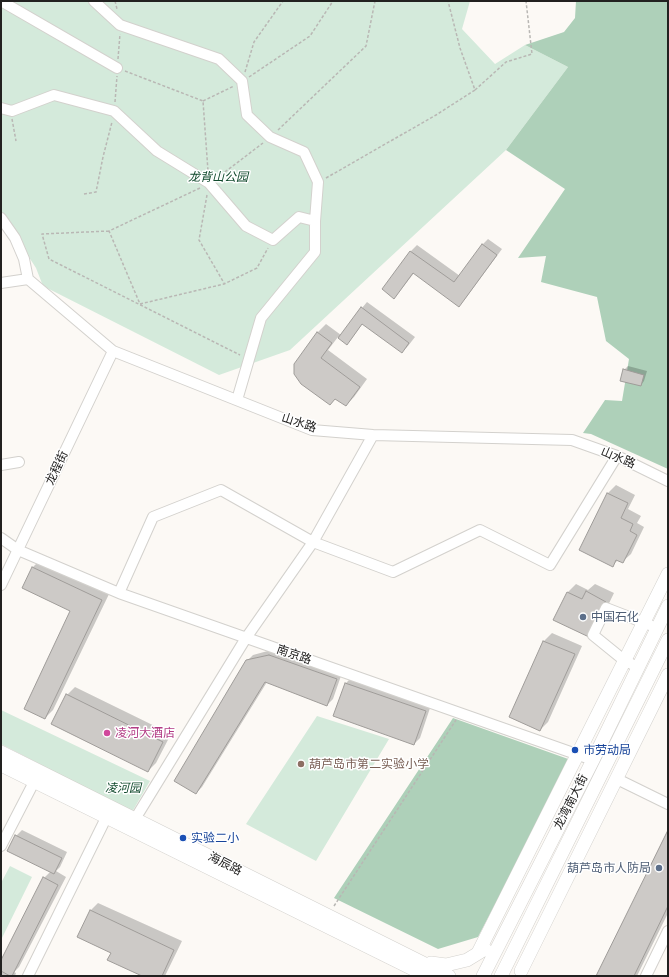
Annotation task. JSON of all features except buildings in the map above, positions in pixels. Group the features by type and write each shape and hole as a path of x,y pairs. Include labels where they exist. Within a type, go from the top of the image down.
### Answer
{"main road":[{"path":"478,953 668,574"},
{"name":"龙湾南大街","path":"483,976 593,760 668,606"},
{"name":"龙湾南大街","path":"501,976 666,648"},
{"path":"522,973 668,675"},
{"path":"598,715 611,722"},
{"name":"海辰路","path":"1,752 328,916 427,976"},
{"name":"海辰路","path":"1,765 106,818 416,968 449,976"},
{"path":"554,869 569,876"},
{"path":"416,968 446,965 467,960 488,947 511,921"},
{"path":"518,943 522,973"}],"street":[{"path":"1,1 117,68"},
{"path":"94,1 120,25 219,59 242,81 247,115 270,137 304,152 318,182 315,221 315,252 261,318 237,400"},
{"path":"1,108 12,111 54,95 114,111 157,151 209,183 246,226 273,240 299,217 315,221"},
{"path":"1,218 15,238 24,259 28,279 1,283"},
{"name":"山水路","path":"28,279 113,351 312,430 373,435 572,440 617,456 668,481"},
{"name":"龙程街","path":"1,584 113,351"},
{"path":"135,819 246,638 313,542 373,435"},
{"path":"119,593 153,517 222,490 313,542 392,572 480,530 550,565 617,456"},
{"path":"1,465 19,462"},
{"name":"南京路","path":"1,538 18,550 119,593 593,760"},
{"path":"638,667 624,661 593,635 606,608 657,628"},
{"path":"616,779 668,804"},
{"path":"1,846 34,782"},
{"path":"28,976 106,818"},
{"path":"646,976 668,931"}],"path":[{"path":"242,81 254,42 283,1"},
{"path":"84,194 96,192 114,111 117,68 203,101 242,81 310,36 333,1"},
{"path":"249,359 49,259 42,234 109,231 209,183 270,137 366,46 375,1"},
{"path":"448,1 460,48 475,90"},
{"path":"318,182 436,115 475,90 506,62 532,54 526,1"},
{"path":"203,101 209,183 199,240 224,284"},
{"path":"12,121 16,141"},
{"path":"109,231 140,304"},
{"path":"140,304 224,284 257,268 273,240"},
{"path":"328,916 460,714"}],"green space":[{"name":"龙背山公园","path":"1,1 470,1 462,29 495,64 525,45 568,67 506,150 290,350 219,375 43,286 36,268 1,214"},
{"path":"576,1 668,1 668,469 591,434 583,433 605,400 622,401 629,359 606,341 597,297 541,282 546,256 518,258 565,189 506,150 568,67 525,45 564,32 575,18"},
{"name":"凌河园","path":"1,710 150,781 132,812 1,744"},
{"path":"317,716 389,739 316,861 246,824"},
{"path":"453,718 571,760 478,937 438,949 334,898"},
{"path":"10,866 32,877 1,940 1,883"}],"place":[{"name":"中国石化","path":"583,617"},
{"name":"凌河大酒店","path":"107,733"},
{"name":"市劳动局","path":"575,750"},
{"name":"葫芦岛市第二实验小学","path":"301,764"},
{"name":"实验二小","path":"183,838"},
{"name":"葫芦岛市人防局","path":"659,868"}]}
